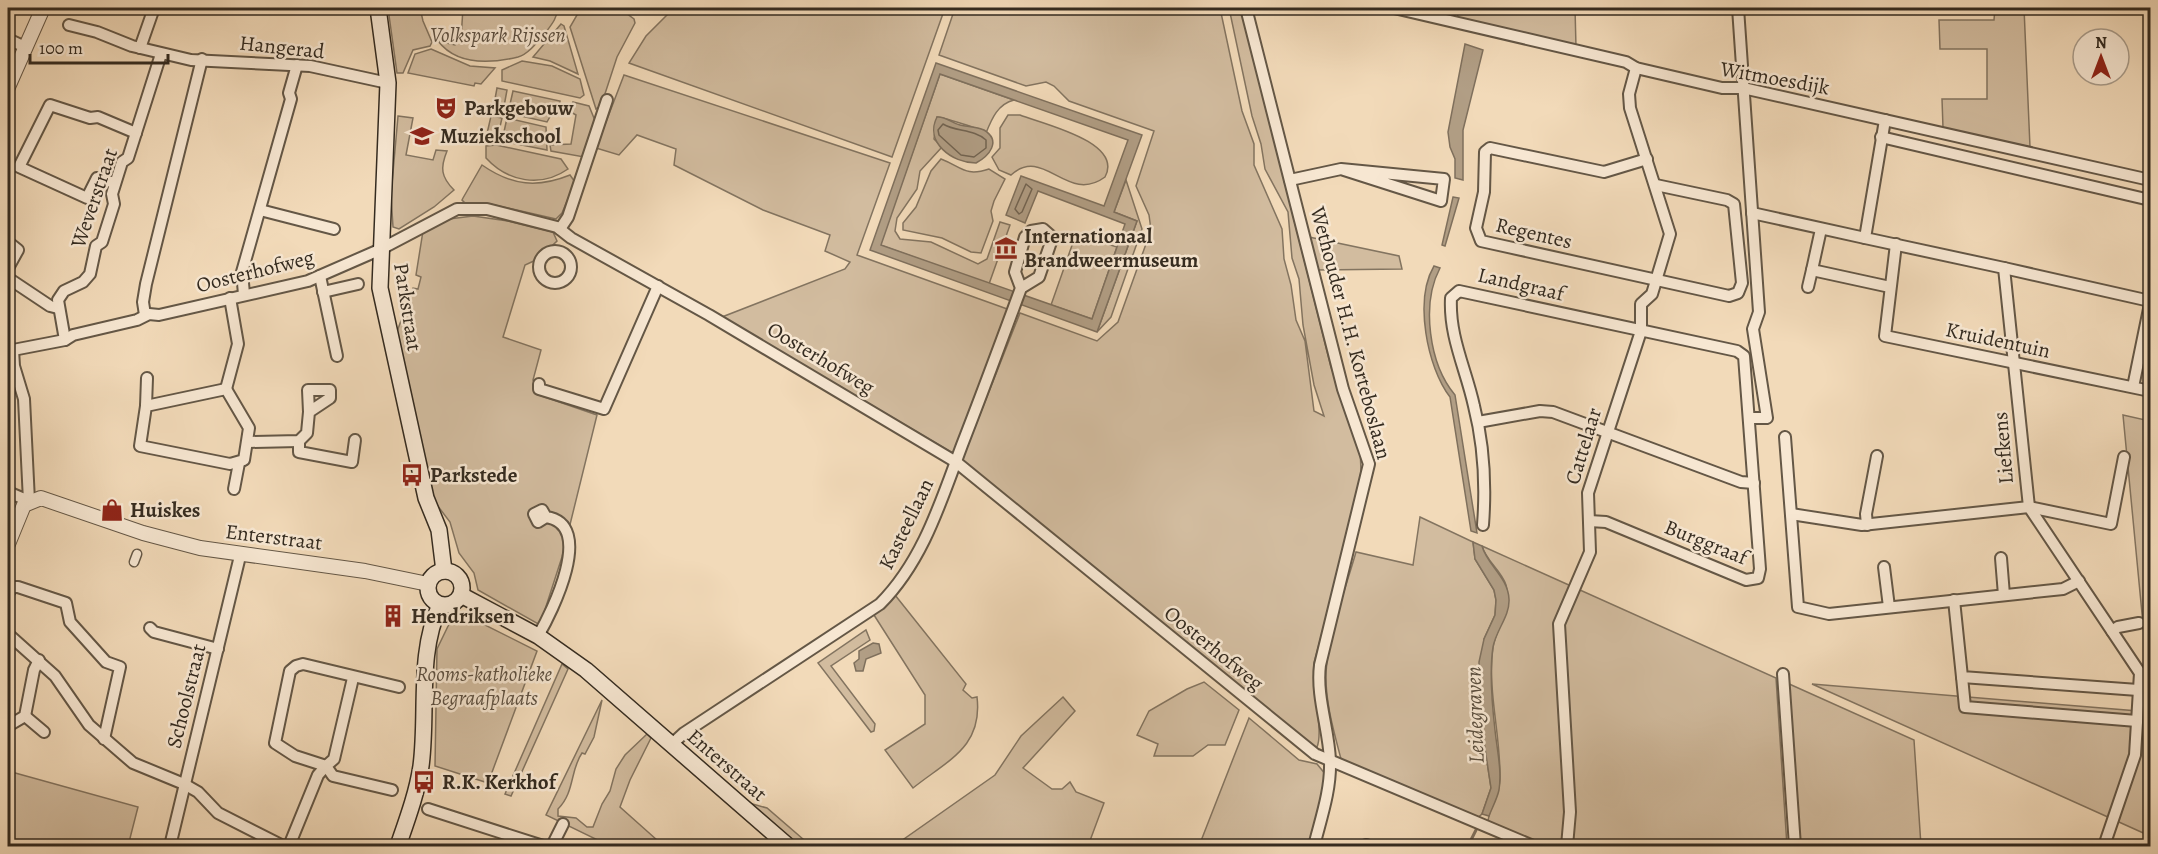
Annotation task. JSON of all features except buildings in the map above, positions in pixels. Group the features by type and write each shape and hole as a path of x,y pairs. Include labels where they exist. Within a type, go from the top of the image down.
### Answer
{"main road":[{"name":"Parkstraat","path":"378,8 388,83 379,250 380,288 426,498 439,530 444,571"},
{"path":"444,571 459,578 461,595 453,604 440,605 430,597 428,584 434,575 444,571"},
{"name":"Enterstraat","path":"461,595 538,636 586,670 788,846"},
{"path":"398,846 421,766 428,648 432,626 440,605"}],"street":[{"path":"8,87 44,8"},
{"path":"140,48 154,8"},
{"name":"Wethouder H.H. Korteboslaan","path":"1246,8 1343,389 1369,464 1320,665 1320,690 1330,761 1328,794 1314,846"},
{"name":"Witmoesdijk","path":"1394,8 1626,62 1636,68 1722,88 1743,88 2151,180"},
{"path":"1738,8 1759,312 1753,329 1767,418 1750,418"},
{"name":"Hangerad","path":"69,25 161,54 279,66 285,63 388,83"},
{"path":"8,39 25,47"},
{"name":"Weverstraat","path":"58,308 61,294 83,282 90,274 96,246 102,242 114,204 112,194 115,183 123,162 128,158 161,54"},
{"path":"145,315 143,302 146,284 202,59"},
{"path":"244,294 242,272 277,141 280,139 291,99 289,93 297,65"},
{"name":"Cattelaar","path":"1568,846 1570,812 1557,634 1559,624 1590,552 1588,492 1641,331 1641,304 1652,294 1670,234 1630,108 1629,94 1636,68"},
{"path":"557,251 560,229 568,217 607,100"},
{"path":"115,183 97,178 87,198 19,167 51,105 90,118 98,117 136,133"},
{"path":"1865,238 1885,120"},
{"path":"1881,137 2151,200"},
{"name":"Regentes","path":"1647,159 1604,172 1490,148 1485,152 1484,192 1476,228 1481,241 1656,280"},
{"path":"1290,180 1341,169 1444,179 1441,201 1341,169"},
{"path":"1656,185 1727,200 1734,204 1742,283 1738,293 1729,296 1656,280"},
{"name":"Oosterhofweg","path":"10,348 65,340 73,335 137,320 145,315 159,315 244,294 265,292 320,276 379,250 457,209 487,209 560,229 571,238 658,286 956,462 1302,745 1330,761 1533,846"},
{"path":"260,210 334,229"},
{"path":"1752,213 2151,302 2133,387"},
{"name":"Kasteellaan","path":"671,745 684,733 880,604 902,580 916,557 956,462 1016,303 1021,288 1015,272 1025,237 1030,231 1043,229 1051,236 1051,243 1039,277 1021,288"},
{"path":"1808,287 1821,229"},
{"path":"8,242 18,250 8,268"},
{"name":"Kruidentuin","path":"1896,244 1885,336 2151,391"},
{"name":"Liefkens","path":"2004,268 2029,507 2140,673 2135,755 2104,846"},
{"path":"1812,270 1890,287"},
{"path":"320,276 337,356"},
{"path":"8,278 51,306 58,308 65,340"},
{"path":"323,292 358,284"},
{"path":"539,384 539,389 604,410 658,286"},
{"name":"Landgraaf","path":"1484,525 1484,474 1478,422 1453,332 1451,300 1455,293 1464,291 1641,331"},
{"path":"147,378 141,446 239,463 244,460 249,428 226,389 238,344 230,298"},
{"name":"Burggraaf","path":"1589,521 1606,522 1746,580 1753,581 1760,571 1746,360 1742,353 1641,331"},
{"path":"8,544 21,511 29,501 24,399 10,348"},
{"path":"146,406 226,389"},
{"path":"1478,422 1547,411 1741,482 1754,483"},
{"path":"248,442 299,441 307,434 309,412"},
{"path":"1785,437 1798,607 1829,614 2063,589 2079,581"},
{"path":"299,441 300,452 352,462 355,440"},
{"path":"1867,525 1866,514 1877,456"},
{"path":"1791,514 1867,525 2029,507 2111,524 2124,457"},
{"path":"234,489 239,463"},
{"path":"8,492 29,501"},
{"name":"Enterstraat","path":"29,501 46,498 143,533 240,556 321,565 428,584"},
{"path":"538,636 560,592 569,553 568,534 563,526 557,520 546,518"},
{"name":"Schoolstraat","path":"170,846 240,556"},
{"path":"2001,558 2004,595"},
{"path":"1884,567 1888,607"},
{"path":"8,593 13,587 18,587 66,603 66,615 70,622 106,662 120,667 104,739"},
{"path":"1954,600 1965,707 2137,721"},
{"path":"2112,631 2118,627 2139,623"},
{"path":"150,628 154,632 218,649"},
{"path":"8,633 55,676 89,726 133,763 184,784 198,792 218,813 283,846"},
{"path":"8,726 25,716 34,670 39,660"},
{"path":"392,790 333,776 326,766 295,756 275,742 290,671 296,666 303,664 353,678 399,687"},
{"path":"1783,674 1795,846"},
{"path":"1962,677 2138,690"},
{"path":"289,846 318,775 334,759 353,678"},
{"path":"25,716 44,732"},
{"path":"428,809 543,846"},
{"path":"552,846 563,824"}],"green space":[{"path":"388,8 420,8 432,42 430,46 413,50 403,73 397,73"},
{"name":"Volkspark Rijssen","path":"463,8 558,8 550,26 526,53 498,61 476,61 455,55 438,41 455,45 461,39"},
{"path":"581,8 619,8 634,19 635,23 617,57 601,106 596,109 570,27"},
{"path":"674,8 945,8 892,157 629,63 646,36"},
{"path":"955,8 1220,8 1242,111 1254,144 1254,165 1282,229 1284,259 1291,285 1296,320 1305,341 1314,411 1324,416 1314,385 1303,325 1299,279 1292,258 1288,212 1265,169 1229,8 1241,8 1331,367 1360,446 1361,472 1353,516 1314,663 1319,730 1317,747 1312,747 1068,554 962,460 1020,313 1097,341 1118,322 1151,230 1149,215 1136,186 1154,131 1069,101 1054,86 1046,82 1026,86 939,55"},
{"path":"1459,8 1575,8 1576,47 1457,20"},
{"path":"1995,8 2024,8 2030,147 1943,128 1942,99 1987,99 1987,49 1940,49 1939,20 1994,20"},
{"path":"561,24 564,26 578,74 550,61 533,57"},
{"path":"431,49 470,66 495,68 481,84 475,83 474,86 408,73 415,54"},
{"path":"522,61 552,66 580,79 584,95 580,98 502,81 502,70"},
{"path":"940,74 1014,100 1000,108 986,133 937,117 934,139 942,147 920,171 917,189 897,218 895,231 900,239 931,242 978,264 987,259 1000,222 1010,225 989,284 880,245"},
{"path":"624,75 890,163 857,255 1010,310 956,455 722,317 845,269 850,262 825,251 830,235 763,210 674,165 676,149 637,135 619,155 596,148"},
{"path":"497,88 507,90 503,112 493,110"},
{"path":"513,91 560,101 559,107 556,106 547,122 508,113"},
{"path":"573,102 589,106 596,123 584,157 551,151 550,145 571,144 576,115 569,111"},
{"path":"1008,115 1020,115 1062,129 1093,144 1103,154 1108,165 1105,177 1091,184 1079,184 1034,167 1023,168 1011,175 999,170 992,157 1000,148 1000,128"},
{"path":"398,116 413,118 406,155 433,160 436,150 447,151 443,162 443,172 446,181 454,190 434,207 399,229 393,227 391,195"},
{"path":"491,116 502,118 497,140 486,138"},
{"path":"507,118 546,127 547,150 502,141"},
{"path":"496,145 561,159 568,169 547,179 525,180 514,177 504,173 486,158 486,146"},
{"path":"941,159 964,170 974,172 989,169 1005,179 994,201 991,211 993,221 981,253 971,252 942,238 903,230 903,223 916,207 931,171"},
{"path":"482,165 504,177 525,183 547,182 570,175 575,182 562,213 556,219 490,204 465,203 462,200"},
{"path":"1126,180 1142,229 1111,317 1097,332 1137,221 1114,212"},
{"path":"473,216 508,221 553,232 557,241 538,259 525,265 503,337 541,350 533,380 538,386 536,394 597,415 562,557 540,625 478,590 474,573 459,553 450,522 434,501 395,337 413,288 418,289 421,277 416,275 423,231 449,219"},
{"path":"1076,234 1117,247 1092,319 1051,305"},
{"path":"1309,237 1399,256 1402,269 1317,270"},
{"path":"2123,415 2150,421 2150,697"},
{"path":"1420,517 1473,542 1475,559 1494,590 1496,600 1495,615 1484,639 1481,722 1491,788 1482,814 1476,819 1341,759 1328,705 1327,658 1356,552 1413,565"},
{"path":"1482,546 1776,678 1787,846 1540,846 1488,823 1500,780 1492,680 1493,647 1506,609 1508,594 1504,580"},
{"path":"895,595 966,684 963,690 972,698 977,697 977,714 969,740 950,760 913,788 885,750 925,724 925,695 874,615"},
{"name":"Rooms-katholieke Begraafplaats","path":"465,615 537,651 488,783 435,766 437,649 451,620"},
{"path":"866,630 870,640 831,666 875,724 874,731 871,732 818,663"},
{"path":"562,664 568,669 511,796 505,794"},
{"path":"1204,682 1239,710 1225,745 1208,745 1193,756 1154,756 1158,744 1137,735 1149,711"},
{"path":"1787,683 1914,740 1921,846 1798,846"},
{"path":"1812,684 2150,712 2150,836"},
{"path":"1063,697 1075,711 1023,768 1052,789 1062,789 1070,782 1076,792 1104,803 1088,846 894,846 995,775 1021,736"},
{"path":"602,700 594,737 585,754 582,753 578,760 570,788 558,809 558,816 576,818 587,827 593,827 610,791 616,769 625,755 647,734 651,738 630,780 620,807 657,840 652,846 605,846 606,844 546,815"},
{"path":"1249,718 1299,760 1317,764 1326,775 1310,846 1199,846"},
{"path":"8,771 138,807 128,846 8,846"},
{"path":"749,803 767,808 811,846 798,846"}],"water":[{"path":"1465,44 1483,50 1463,130 1463,180 1455,178 1455,159 1450,147 1448,132"},
{"path":"936,63 1142,135 1114,212 1137,221 1097,332 870,250","holes":["940,74 1128,140 1104,206 1021,176 1006,215 1025,223 1038,191 1125,224 1092,319 881,245"]},
{"path":"937,117 984,130 992,139 992,148 976,163 950,155 937,143 934,135"},
{"path":"1453,197 1459,198 1445,246 1442,245"},
{"path":"1434,266 1440,268 1431,299 1431,333 1439,367 1455,395 1477,533 1471,531 1450,397 1435,369 1426,333 1425,297 1428,280"},
{"path":"1473,542 1482,546 1505,584 1509,599 1507,611 1493,647 1492,657 1492,699 1500,782 1489,816 1482,814 1491,788 1481,722 1479,662 1484,639 1495,615 1496,600 1494,590 1475,559"},
{"path":"873,643 879,644 881,653 866,659 863,671 856,671 854,663 859,659 859,651"}],"waterway":[{"name":"Leidegraven","path":"1468,846 1476,830"}],"place":[{"name":"Parkgebouw","path":"446,108"},
{"name":"Muziekschool","path":"422,136"},
{"name":"Internationaal Brandweermuseum","path":"1006,248"},
{"name":"Parkstede","path":"412,475"},
{"name":"Huiskes","path":"112,510"},
{"name":"Hendriksen","path":"393,616"},
{"name":"R.K. Kerkhof","path":"424,782"}]}
